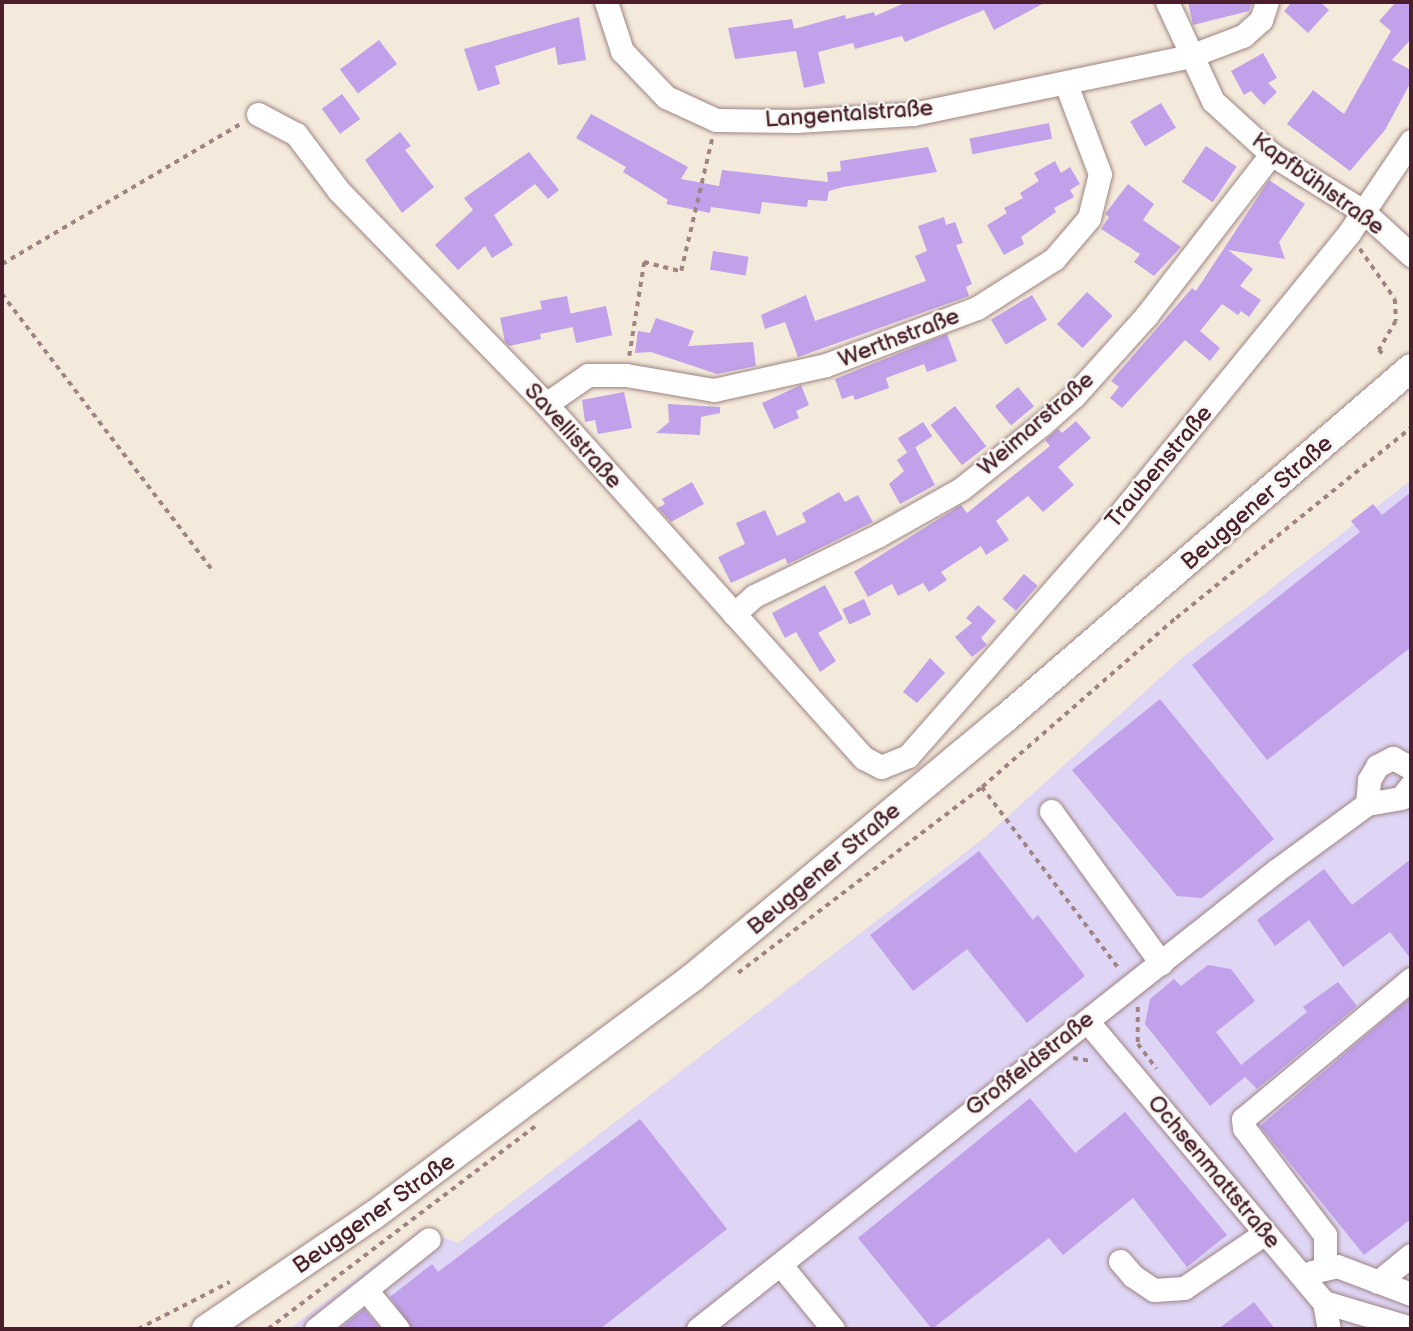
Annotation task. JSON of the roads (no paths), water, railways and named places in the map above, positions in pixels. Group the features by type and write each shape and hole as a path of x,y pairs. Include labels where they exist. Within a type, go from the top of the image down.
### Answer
{"main road":[{"name":"Beuggener Straße","path":"206,1329 374,1215 692,978 1002,721 1411,368"}],"street":[{"name":"Langentalstraße","path":"606,2 622,51 666,97 716,120 913,114 1066,84 1190,56 1243,36 1261,20 1267,2"},
{"name":"Kapfbühlstraße","path":"1167,2 1213,101 1271,154 1364,212 1411,255"},
{"name":"Werthstraße","path":"546,404 588,375 626,375 714,390 826,365 977,308 1054,260 1090,218 1100,174 1066,84"},
{"name":"Savellistraße","path":"258,114 296,134 339,191 546,404 864,758 881,767"},
{"name":"Traubenstraße","path":"881,767 908,756 1115,520 1349,233 1411,141"},
{"name":"Weimarstraße","path":"734,614 754,596 879,536 961,489 1049,418 1146,316 1271,154"},
{"path":"1367,804 1369,780 1377,766 1393,758 1411,768"},
{"name":"Großfeldstraße","path":"698,1329 1161,962 1367,804 1401,798 1411,785"},
{"path":"1051,811 1161,962"},
{"path":"1325,1265 1325,1235 1244,1128 1243,1119 1411,979"},
{"name":"Ochsenmattstraße","path":"1087,1021 1265,1233 1336,1313 1329,1329"},
{"path":"1120,1261 1133,1276 1154,1290 1184,1289 1265,1233"},
{"path":"316,1329 429,1239"},
{"path":"1378,1282 1411,1255"},
{"path":"780,1264 833,1329"},
{"path":"1304,1278 1325,1265 1411,1294"},
{"path":"367,1291 398,1329"},
{"path":"1336,1313 1411,1328"}]}
